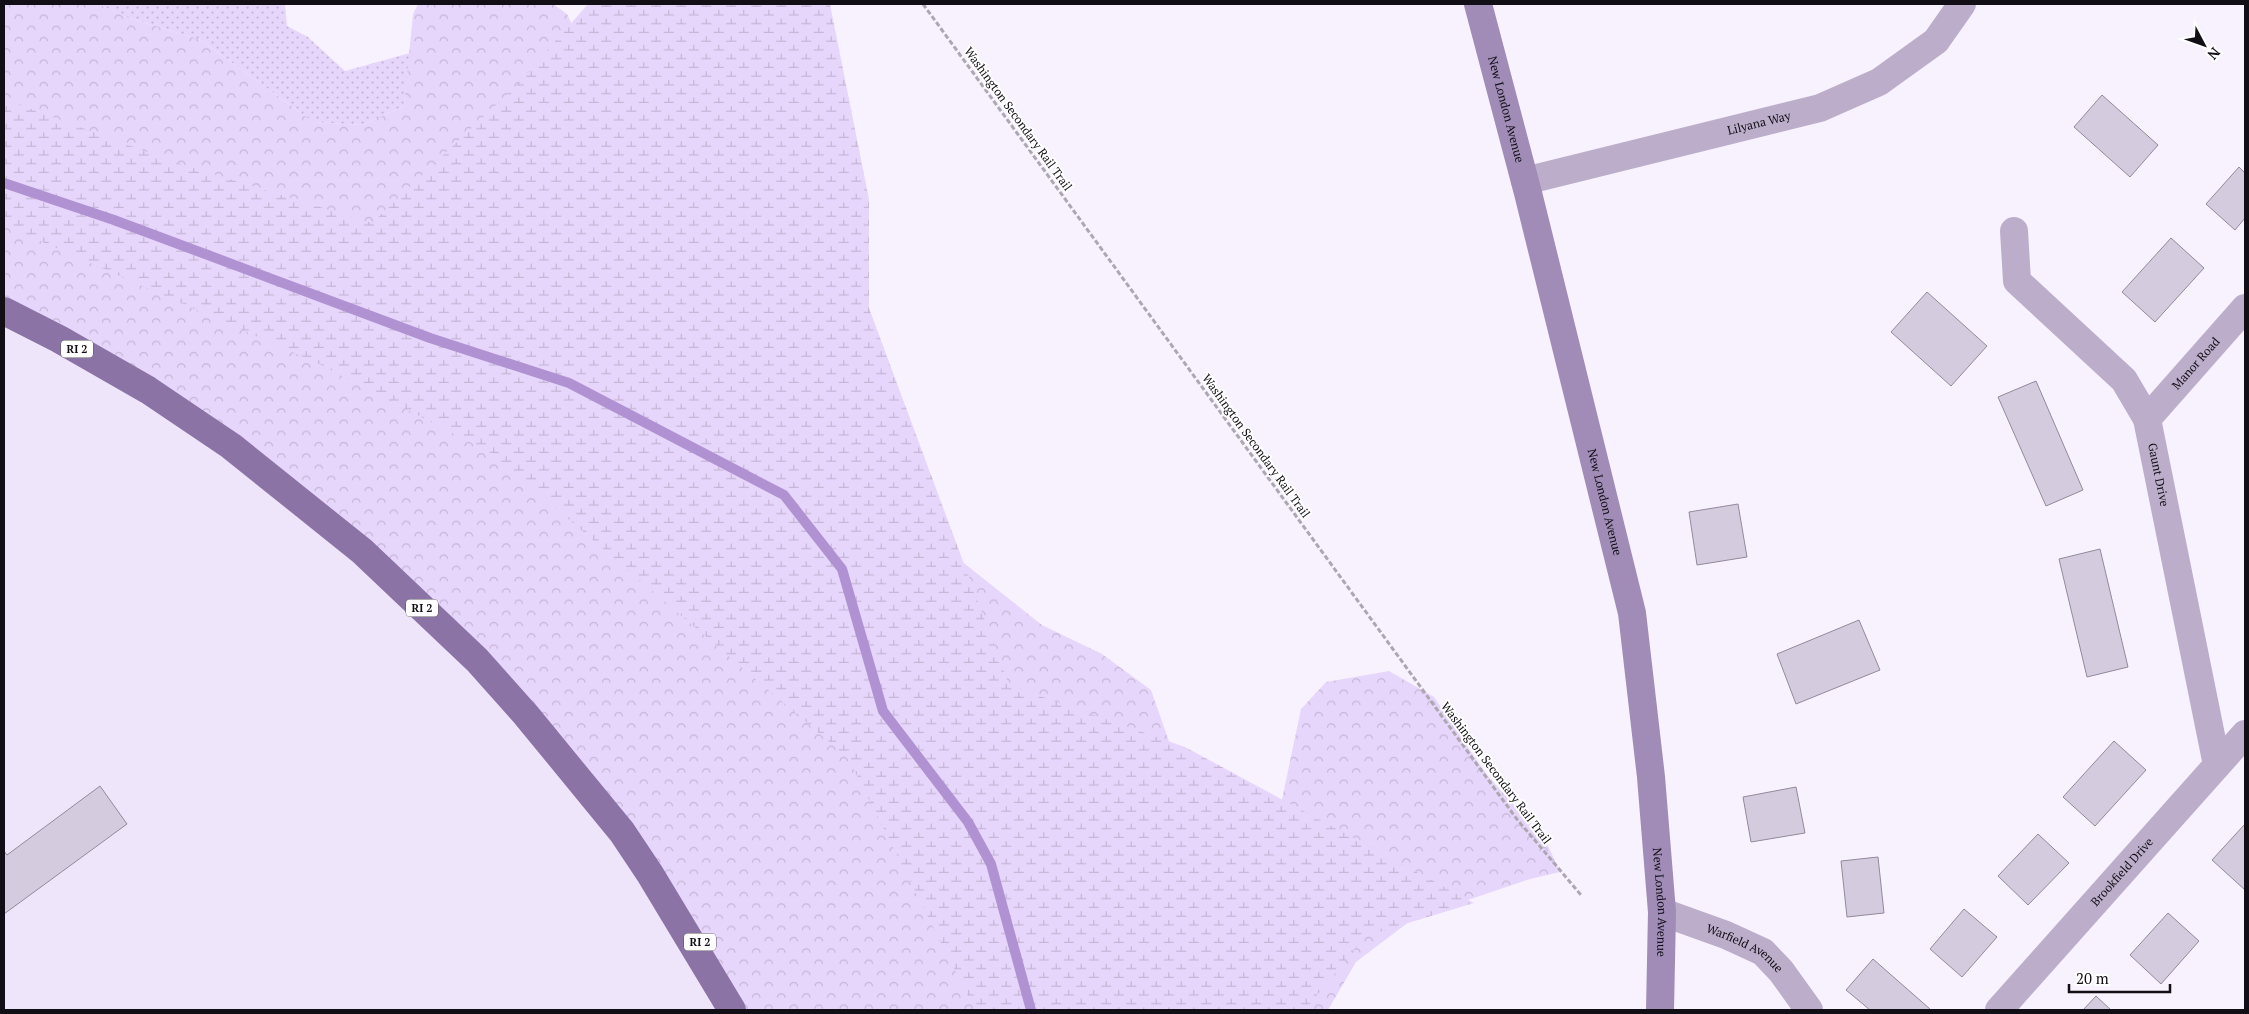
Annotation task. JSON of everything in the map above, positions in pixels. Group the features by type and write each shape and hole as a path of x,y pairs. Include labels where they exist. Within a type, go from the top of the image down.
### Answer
{"main road":[{"name":"New London Avenue","path":"1478,4 1525,181 1632,613 1651,777 1662,912 1660,1010"},
{"name":"RI 2","path":"4,311 59,339 148,390 231,446 362,552 477,660 526,715 622,832 650,874 749,1010"},
{"path":"650,874 732,1010"}],"street":[{"name":"Lilyana Way","path":"1525,181 1820,108 1879,82 1936,41 1962,4"},
{"name":"Gaunt Drive","path":"2014,231 2017,281 2124,380 2147,419 2217,765"},
{"name":"Manor Road","path":"2147,419 2245,308"},
{"name":"Brookfield Drive","path":"1999,1010 2245,734"},
{"name":"Warfield Avenue","path":"1662,912 1763,952 1781,971 1809,1010"}],"path":[{"name":"Washington Secondary Rail Trail","path":"923,4 1516,818 1581,895"}],"shaded area":[{"path":"4,310 244,461 495,679 622,832 733,1010 4,1010"}],"green space":[{"path":"4,4 98,4 126,17 201,40 313,122 362,125 404,106 413,14 418,4 553,4 567,14 590,62 897,510 1042,625 1102,654 1151,690 1171,747 1281,804 1301,709 1326,682 1389,671 1434,697 1486,774 1545,839 1560,872 1530,879 1471,899 1422,912 1356,962 1328,1010 744,1010 495,679 297,500 4,310"},
{"path":"98,4 285,4 287,26 308,37 345,71 410,53 404,106 362,125 313,122 201,40 126,17"},
{"path":"588,4 830,4 869,199 869,308 1009,685 1185,747 1474,903 1365,936 1305,1010 975,1010 848,758 491,453 317,363 4,225 4,99 177,163 372,223 518,84"}],"building":[{"path":"2102,95 2158,145 2130,177 2074,127"},
{"path":"2239,167 2245,173 2245,218 2235,230 2206,204"},
{"path":"2171,238 2204,268 2155,322 2122,292"},
{"path":"1927,292 1987,346 1951,386 1891,332"},
{"path":"2036,381 2083,490 2046,506 1998,397"},
{"path":"1738,504 1747,557 1697,565 1689,512"},
{"path":"2100,549 2128,667 2087,677 2059,559"},
{"path":"1859,620 1880,670 1796,704 1777,654"},
{"path":"2114,741 2146,770 2095,826 2063,797"},
{"path":"100,786 127,824 4,914 4,851 7,855"},
{"path":"1796,787 1805,833 1751,842 1743,797"},
{"path":"2245,824 2245,890 2212,860"},
{"path":"2038,834 2069,863 2028,905 1998,876"},
{"path":"1878,857 1884,913 1847,917 1841,861"},
{"path":"1964,909 1997,937 1962,977 1930,949"},
{"path":"2168,913 2199,941 2161,984 2130,955"},
{"path":"1873,959 1930,1009 1870,1010 1846,990"},
{"path":"2096,996 2111,1010 2083,1010"}],"waterway":[{"path":"4,183 114,220 430,338 569,383 784,495 842,569 883,711 968,822 991,864 1031,1010"}]}
